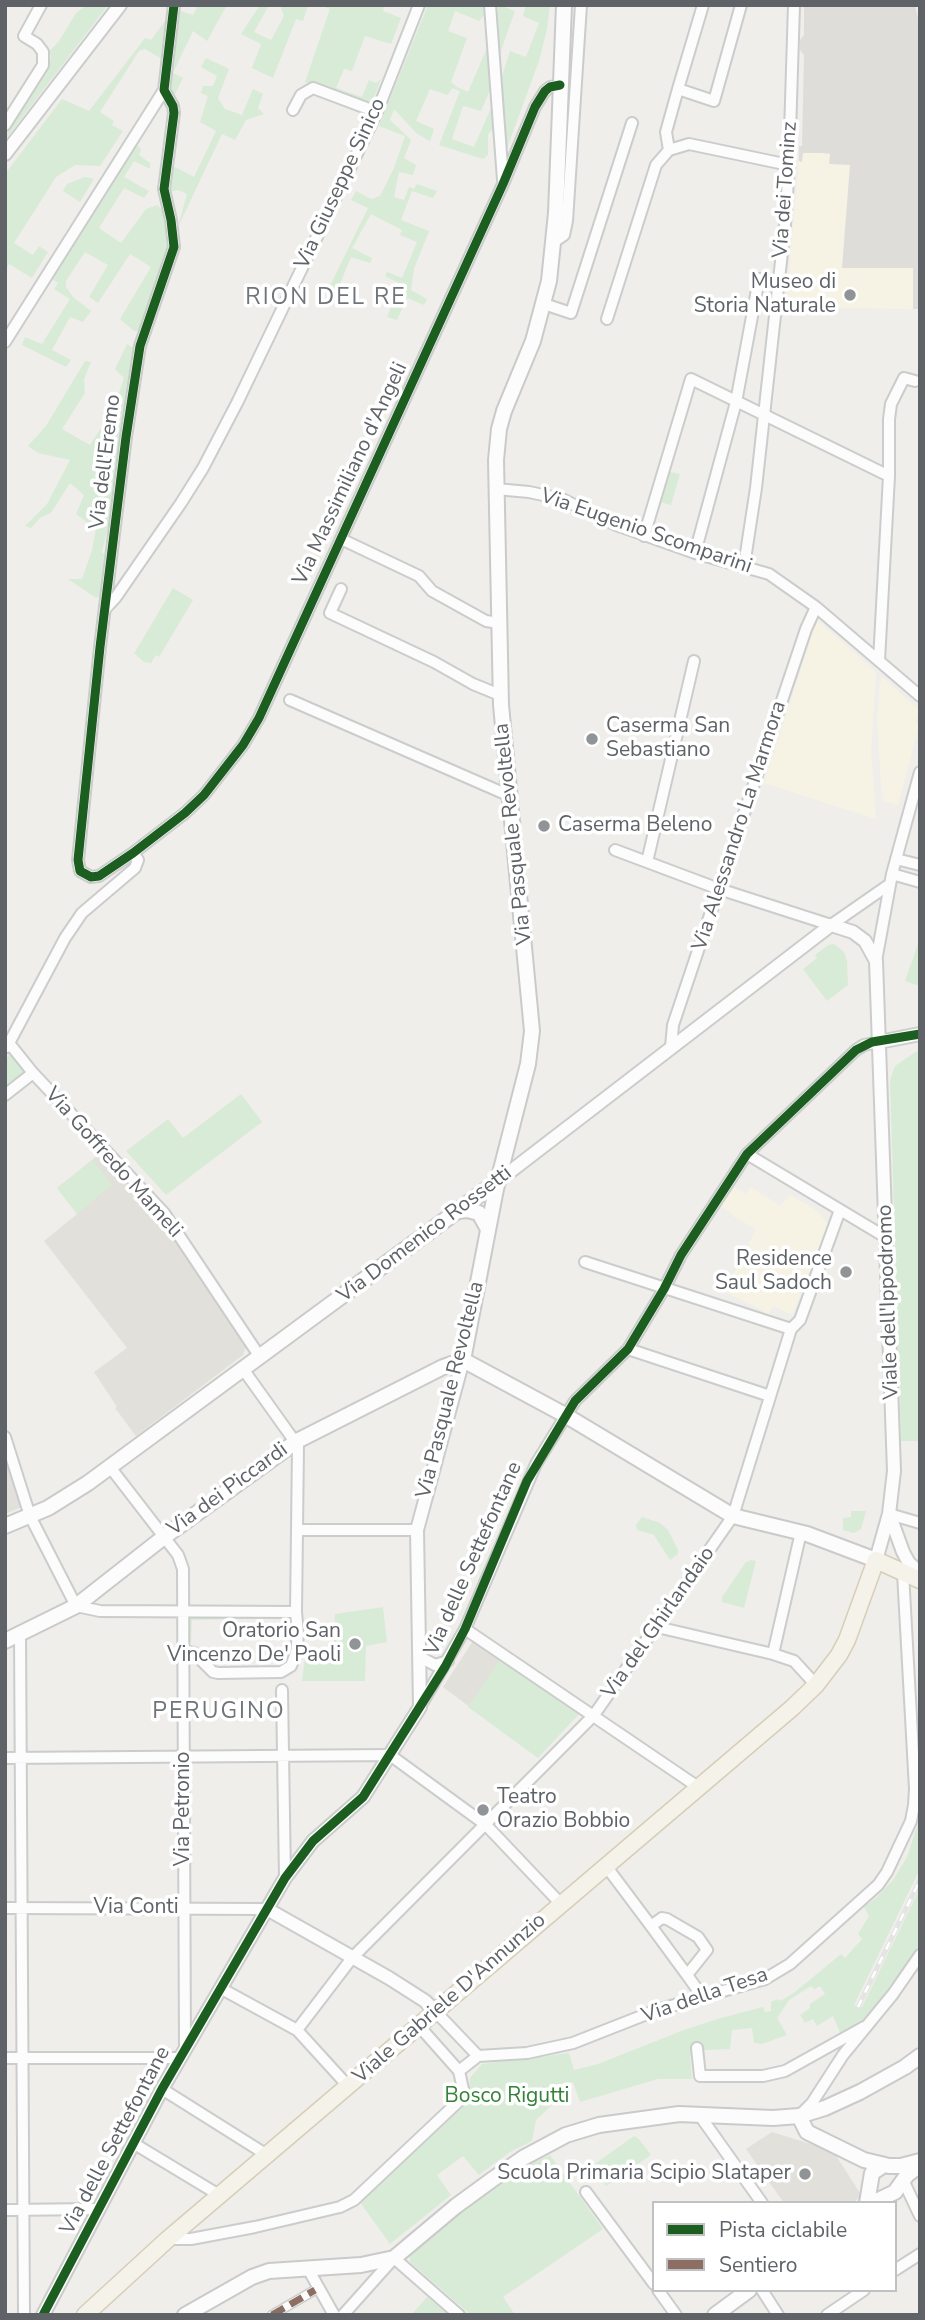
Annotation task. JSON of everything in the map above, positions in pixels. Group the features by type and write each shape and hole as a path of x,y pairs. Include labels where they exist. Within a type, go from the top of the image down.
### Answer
{"main road":[{"name":"Via Pasquale Revoltella","path":"463,1360 498,1181 528,1064 532,1031 500,695 496,489 499,429 508,397 533,341 544,304 554,242 564,5"},
{"name":"Via Domenico Rossetti","path":"5,1526 65,1499 498,1181"},
{"path":"458,1211 479,1213 488,1229"},
{"path":"463,1360 565,1415 733,1516 801,1532 912,1573 920,1580"},
{"name":"Via dei Piccardi","path":"5,1641 76,1606 164,1536 297,1441 443,1367 463,1360"},
{"name":"Viale Gabriele D'Annunzio","path":"85,2315 168,2239 792,1708 816,1685 839,1656 876,1560"},
{"path":"185,2315 252,2277 269,2271 360,2265 394,2258 493,2179 523,2158 565,2135 634,2119 698,2113 773,2118 799,2116 860,2092 920,2056"},
{"path":"799,2116 807,2132 852,2154 886,2166 899,2175 898,2186"},
{"path":"852,2154 862,2164 876,2192 898,2186"},
{"path":"867,2201 875,2169 920,2163"},
{"path":"875,2201 898,2186 920,2163"},
{"path":"715,2315 746,2292"}],"street":[{"path":"5,125 43,65 43,52 37,44 24,36 41,5"},
{"path":"5,154 120,5"},
{"name":"Via dell'Eremo","path":"133,852 99,876 84,875 78,866 104,609 140,346 174,247 164,189 174,113 164,90 174,5"},
{"name":"Via Giuseppe Sinico","path":"104,609 116,597 203,468 237,404 377,112 419,5"},
{"path":"490,5 503,184"},
{"path":"669,150 666,132 704,5"},
{"path":"678,89 714,101 741,5"},
{"name":"Via dei Tominz","path":"744,566 756,488 785,225 794,5"},
{"path":"554,242 564,235 567,221 583,9"},
{"name":"Via Massimiliano d'Angeli","path":"133,852 185,813 204,795 243,745 259,718 541,97 550,87 560,85"},
{"path":"293,110 300,95 313,89 377,112"},
{"path":"5,342 164,90"},
{"path":"544,304 571,313 632,123"},
{"path":"607,319 656,165 669,150 689,144 789,165"},
{"path":"695,553 736,402 759,279"},
{"path":"880,661 891,404 904,378 915,381"},
{"path":"644,536 691,379 890,476"},
{"name":"Via Eugenio Scomparini","path":"496,489 519,490 562,499 607,522 644,536 769,574 816,607 920,696"},
{"path":"341,539 419,576 432,591 486,621 499,623"},
{"path":"341,589 330,613 500,695"},
{"name":"Via Alessandro La Marmora","path":"671,1046 673,1025 806,629 816,607"},
{"path":"646,862 694,661"},
{"path":"290,699 510,796"},
{"path":"876,961 891,879 920,772"},
{"path":"615,850 719,889 842,927 865,941 876,961"},
{"path":"7,1046 65,938 82,913 135,868 138,860 133,852"},
{"path":"896,859 920,865"},
{"path":"831,925 891,879 920,882"},
{"name":"Via Domenico Rossetti","path":"498,1181 831,925"},
{"name":"Viale dell'Ippodromo","path":"876,961 894,1471 889,1514 876,1560"},
{"path":"879,1042 920,1034"},
{"name":"Via delle Settefontane","path":"44,2313 162,2089 285,1878 313,1841 363,1797 448,1661 466,1629 527,1481 565,1415 584,1390 628,1349 681,1255 747,1154 856,1050 879,1042"},
{"name":"Via Goffredo Mameli","path":"7,1046 164,1213 260,1357"},
{"path":"5,1095 33,1073"},
{"path":"747,1154 887,1238"},
{"name":"Via del Ghirlandaio","path":"297,2030 352,1958 594,1715 733,1516 791,1329 800,1320 840,1210"},
{"path":"585,1262 791,1329"},
{"path":"628,1349 771,1396"},
{"name":"Via Pasquale Revoltella","path":"420,1707 417,1530 463,1360"},
{"path":"183,1651 194,1653 213,1672 218,1673 281,1672 291,1666 296,1653 299,1450 297,1441 243,1369"},
{"path":"5,1437 30,1516 76,1606 100,1611 296,1612"},
{"name":"Via Petronio","path":"110,1467 181,1560 184,1757 182,2054"},
{"path":"889,1514 920,1523"},
{"path":"889,1514 912,1573"},
{"path":"298,1530 417,1530"},
{"path":"774,1654 801,1532"},
{"name":"Via della Tesa","path":"478,2056 527,2053 573,2043 657,2010 765,1979 790,1964 878,1885 911,1821 915,1789 912,1573"},
{"path":"657,1627 794,1661 816,1685"},
{"path":"466,1629 698,1787"},
{"path":"20,1634 24,2315"},
{"path":"420,1657 435,1665 448,1661"},
{"path":"282,1690 285,1878"},
{"path":"5,1758 390,1755 486,1825 561,1904"},
{"path":"606,1866 702,1996"},
{"name":"Via Conti","path":"5,1908 267,1909"},
{"path":"267,1909 407,1989 436,2012 478,2056 459,2071"},
{"path":"651,1926 662,1918 667,1919 693,1933 703,1943 707,1950 687,1975"},
{"path":"799,2116 823,2088 864,2026 893,1994 920,1955"},
{"path":"222,1989 297,2030 348,2086"},
{"path":"168,2239 191,2239 255,2227 340,2207 354,2200 459,2101 463,2089 459,2071 419,2026"},
{"path":"697,2048 701,2076 763,2076 785,2071 864,2026"},
{"path":"5,2058 182,2054"},
{"path":"162,2089 267,2155"},
{"path":"698,2113 761,2201"},
{"path":"133,2143 219,2196"},
{"path":"898,2186 920,2216"},
{"path":"586,2192 652,2281"},
{"path":"5,2210 97,2209"},
{"path":"897,2269 920,2254"},
{"path":"343,2315 394,2258 459,2315"},
{"path":"307,2267 334,2315"},
{"path":"272,2315 315,2290"},
{"path":"659,2292 676,2315"},
{"path":"763,2292 778,2315"},
{"path":"827,2315 861,2292"}],"shaded area":[{"path":"804,5 915,5 920,27 920,309 913,309 913,268 842,268 850,165 829,164 830,154 822,153 803,153 802,162 799,161 799,146 802,146 804,55 800,50 800,40 804,35"},
{"path":"803,153 830,153 850,165 842,267 913,268 913,309 786,307 799,161 802,161"},
{"path":"818,621 876,672 871,751 876,819 764,783"},
{"path":"881,676 919,710 915,724 919,726 898,805 884,801 881,783 877,718"},
{"path":"102,1152 157,1216 247,1344 243,1355 136,1436 115,1408 117,1407 94,1372 127,1348 44,1241 77,1214 57,1188"},
{"path":"734,1187 746,1194 751,1187 780,1206 790,1195 813,1208 826,1221 828,1226 792,1315 773,1306 767,1317 762,1310 725,1292 756,1229 721,1206"},
{"path":"5,1451 24,1506 5,1514"},
{"path":"473,1641 501,1658 538,1758 443,1687"},
{"name":"Scuola Primaria Scipio Slataper","path":"772,2132 833,2151 862,2196 855,2201 783,2201 746,2149"}],"green space":[{"path":"87,5 108,5 5,140 50,64 51,55 48,53 59,41 76,13"},
{"path":"198,5 227,5 207,41 193,31 173,73 183,78 173,98 168,87 178,10 193,15"},
{"path":"260,5 269,5 254,32 271,40 284,16 281,8 283,5 308,5 303,21 296,19 273,78 252,68 261,44 241,34"},
{"path":"320,5 385,5 383,11 401,18 391,44 365,36 352,71 344,69 336,88 362,97 369,80 376,83 381,79 372,103 305,82 330,9"},
{"path":"428,5 484,5 485,14 479,21 455,11 448,31 467,38 451,82 468,92 487,48 490,90 481,111 463,106 452,139 474,147 491,108 493,129 488,134 488,155 483,159 439,145 460,91 452,88 448,95 430,89 416,121 434,129 430,141 416,133 394,109 390,120 411,140 404,158 416,165 413,175 399,172 394,197 404,200 409,187 414,189 417,184 437,191 433,198 412,191 401,220 429,231 414,269 411,290 427,299 424,305 407,298 397,320 387,317 401,284 385,276 387,272 402,278 417,242 400,235 402,230 371,214 352,248 372,258 370,263 351,257 335,296 327,292 368,208 351,200 356,191 371,199 380,196 394,168 405,136 379,126"},
{"path":"499,5 515,11 499,56 496,16"},
{"path":"526,5 550,5 539,61 507,148 502,76 510,51 526,57 539,23 523,16"},
{"path":"168,17 162,59 145,49 139,51 100,112 114,121 112,125 123,131 100,166 75,165 56,177 14,243 33,255 39,246 48,252 32,278 9,264 5,270 5,174 62,99 89,111 145,38 151,40"},
{"path":"206,58 229,69 218,98 225,109 242,115 253,89 263,94 258,108 264,114 246,120 235,140 222,134 178,227 187,194 178,190 169,192 171,165 194,177 216,131 200,122 208,96 201,93 203,86 213,86 217,76 201,67"},
{"path":"137,144 141,150 139,155 150,163 150,169 134,161 124,177 149,191 144,198 124,188 99,228 121,243 146,209 157,205 165,212 171,240 169,250 142,327 138,331 134,331 120,319 151,267 130,254 98,303 89,297 108,265 85,252 66,281 66,287 73,297 91,311 83,322 70,317 52,350 71,360 66,367 22,345 25,337 42,344 70,299 54,289 58,283 52,279"},
{"path":"85,177 94,179 80,202 63,191 67,184"},
{"path":"127,344 135,349 111,514 102,552 103,577 100,596 96,598 68,579 82,579 96,529 76,514 84,495 70,483 51,513 41,517 31,528 25,526 47,504 70,460 38,453 28,446 46,426 85,361 91,362 84,379 85,393 62,429 90,445 113,410 124,378 115,369"},
{"path":"666,471 680,474 671,505 657,501"},
{"path":"173,588 193,600 159,657 156,655 151,663 144,662 133,652"},
{"path":"920,938 920,986 905,981"},
{"path":"834,944 844,952 848,985 827,1001 803,969 817,958 815,955 828,945"},
{"path":"920,1049 920,1441 901,1441 890,1080 895,1066"},
{"path":"10,1053 25,1071 5,1088 5,1061"},
{"path":"241,1094 262,1122 166,1195 126,1151 168,1119 183,1138"},
{"path":"93,1160 112,1185 77,1214 57,1188"},
{"path":"851,1511 866,1511 861,1529 854,1533 843,1530 843,1518 851,1517"},
{"path":"642,1517 660,1523 668,1530 678,1554 670,1560 654,1535 637,1530 636,1525"},
{"path":"756,1561 744,1608 722,1602 722,1597 746,1562"},
{"name":"Oratorio San Vincenzo De' Paoli","path":"383,1607 387,1642 366,1646 365,1681 302,1681 305,1656 333,1656 335,1614"},
{"path":"187,1615 282,1615 282,1618 192,1620 191,1642 187,1642"},
{"path":"501,1658 581,1712 538,1758 468,1707"},
{"name":"Bosco Rigutti","path":"920,1817 920,1869 854,2005 862,2007 920,1888 920,1946 861,2025 841,2035 833,2016 817,2026 813,2019 805,2023 800,2015 825,1994 820,1986 815,1989 811,1986 789,2000 777,2018 787,2035 762,2044 754,2043 752,2028 732,2030 730,2049 706,2050 703,2051 704,2056 690,2055 692,2079 658,2079 580,2102 573,2082 552,2086 554,2103 536,2120 532,2141 510,2152 479,2175 463,2156 437,2175 451,2195 390,2244 359,2201 462,2108 469,2093 470,2078 482,2064 569,2053 574,2070 598,2064 721,2018 763,2007 765,2012 771,2011 771,2002 778,1999 781,2001 795,1992 841,1954 845,1958 862,1939 858,1934 869,1916 864,1907 893,1880 907,1857"},
{"path":"634,2136 651,2155 606,2186 592,2166"},
{"path":"550,2155 603,2229 503,2297 515,2315 471,2315 410,2262 410,2256 466,2206 524,2167"},
{"path":"427,2297 448,2315 411,2315"}],"railway":[{"path":"858,2007 920,1880"}],"marked path":[{"path":"272,2315 315,2290"}],"cycle path":[{"path":"174,5 164,90 174,113 164,189 174,247 140,346 126,437 100,647 78,860 80,871 91,877 99,876 133,853 185,813 204,795 243,745 259,718 503,184 535,107 545,91 560,85"},
{"path":"43,2315 162,2089 285,1878 313,1841 363,1797 445,1667 465,1629 527,1481 575,1401 628,1349 681,1255 747,1154 856,1050 872,1042 920,1034"}],"place":[{"name":"Museo di Storia Naturale","path":"850,295"},
{"name":"Caserma San Sebastiano","path":"592,739"},
{"name":"Caserma Beleno","path":"544,826"},
{"name":"Residence Saul Sadoch","path":"846,1272"},
{"name":"Oratorio San Vincenzo De' Paoli","path":"355,1644"},
{"name":"Teatro Orazio Bobbio","path":"483,1810"},
{"name":"Scuola Primaria Scipio Slataper","path":"805,2174"}],"district":[{"name":"RION DEL RE","path":"326,298"},
{"name":"PERUGINO","path":"219,1712"}]}
